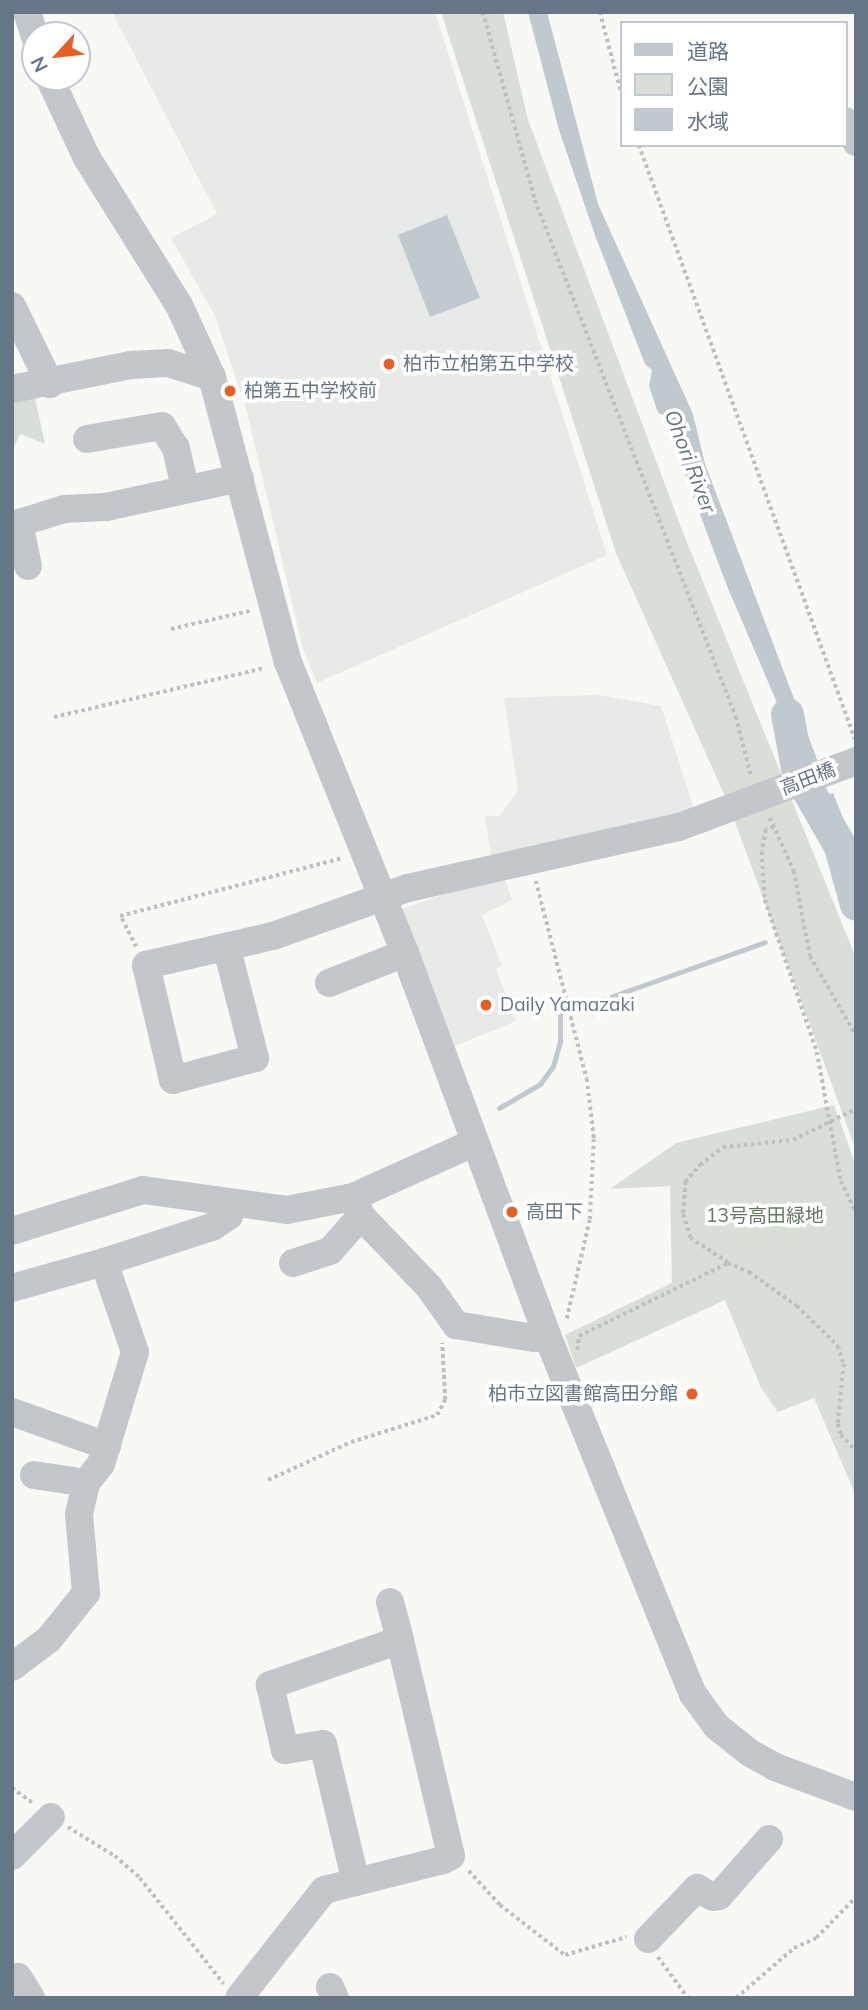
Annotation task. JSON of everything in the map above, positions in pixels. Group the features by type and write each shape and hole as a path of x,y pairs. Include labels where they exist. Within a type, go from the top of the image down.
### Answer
{"street":[{"path":"56,91 87,158 179,305 212,377 288,662 405,953 473,1143 693,1694 716,1726 750,1753 775,1767 856,1797"},
{"path":"847,125 856,142"},
{"path":"12,306 50,384"},
{"path":"12,389 50,384 131,365 168,363 212,377"},
{"path":"87,439 162,426 176,448 185,488"},
{"path":"29,566 14,519 64,509 106,507 240,478"},
{"name":"高田橋","path":"146,965 227,949 382,896 679,827 856,761"},
{"path":"146,965 173,1080 255,1058 227,949"},
{"path":"329,983 405,953"},
{"path":"12,1230 143,1190 233,1205 287,1209 357,1206 473,1143"},
{"path":"12,1287 104,1262 212,1227 229,1216 233,1205"},
{"path":"357,1206 429,1287 456,1325 534,1338 555,1345"},
{"path":"293,1263 330,1251 357,1206"},
{"path":"12,1667 49,1639 86,1593 79,1514 86,1483 102,1464 135,1352 104,1262"},
{"path":"12,1412 107,1446"},
{"path":"34,1475 86,1483"},
{"path":"233,1992 324,1890 451,1856 390,1602"},
{"path":"356,1882 323,1744 285,1750 270,1685 400,1640"},
{"path":"12,1856 51,1817"},
{"path":"648,1939 697,1888 713,1897 719,1896 769,1839"},
{"path":"12,1981 18,1977 31,1998"}],"path":[{"path":"483,12 535,200 736,717 761,798 794,871 810,956 856,1035"},
{"path":"600,12 620,88"},
{"path":"640,147 856,741"},
{"path":"171,629 272,606"},
{"path":"54,717 288,662"},
{"path":"774,827 766,831 762,852 765,900 817,1052 833,1122 841,1181 856,1212"},
{"path":"146,965 120,916 365,853"},
{"path":"531,862 587,1079 594,1139 590,1220 562,1340 555,1345"},
{"path":"856,1109 793,1140 723,1147 685,1182 683,1213 691,1238 728,1263 749,1272 797,1306 838,1346 844,1364 838,1424 841,1435 856,1451"},
{"path":"555,1345 579,1349 579,1336 728,1263"},
{"path":"268,1480 351,1443 437,1415 445,1400 442,1344 456,1325"},
{"path":"12,1788 51,1817 115,1856 140,1878 233,1992"},
{"path":"451,1856 500,1905 565,1955 641,1933 648,1939 669,1977 688,1998"},
{"path":"736,1998 794,1948 816,1938 856,1897"}],"shaded area":[{"name":"柏市立柏第五中学校","path":"112,12 435,12 607,555 317,683 303,649 247,412 215,316 171,238 217,214"},
{"path":"599,695 661,706 694,809 492,862 485,816 499,816 518,790 504,698"},
{"path":"505,880 512,900 482,915 502,966 496,969 516,1021 455,1046 402,909 458,889"}],"green space":[{"path":"441,12 503,12 528,120 682,530 856,958 856,1150 728,803 616,553"},
{"path":"34,393 45,444 20,434 12,452 12,398"},
{"name":"13号高田緑地","path":"834,1105 856,1166 856,1496 814,1398 778,1412 761,1388 725,1300 576,1368 565,1335 672,1283 670,1186 610,1189 676,1143"}],"water":[{"path":"528,12 547,12 598,204 693,414 705,464 818,762 800,775 790,733 727,586 667,427 669,417 658,413 649,386 652,370 645,364 596,238 559,130"},
{"path":"447,215 480,298 430,317 398,235"},
{"path":"833,793 856,850 856,907 815,798"}],"waterway":[{"name":"Ohori River","path":"787,714 798,773 840,846 856,904"},
{"path":"579,1008 765,942"},
{"path":"499,1108 540,1084 553,1066 560,1041 560,1014"}],"place":[{"name":"柏市立柏第五中学校","path":"389,364"},
{"name":"柏第五中学校前","path":"230,391"},
{"name":"Daily Yamazaki","path":"486,1005"},
{"name":"高田下","path":"512,1212"},
{"name":"柏市立図書館高田分館","path":"692,1394"}]}
